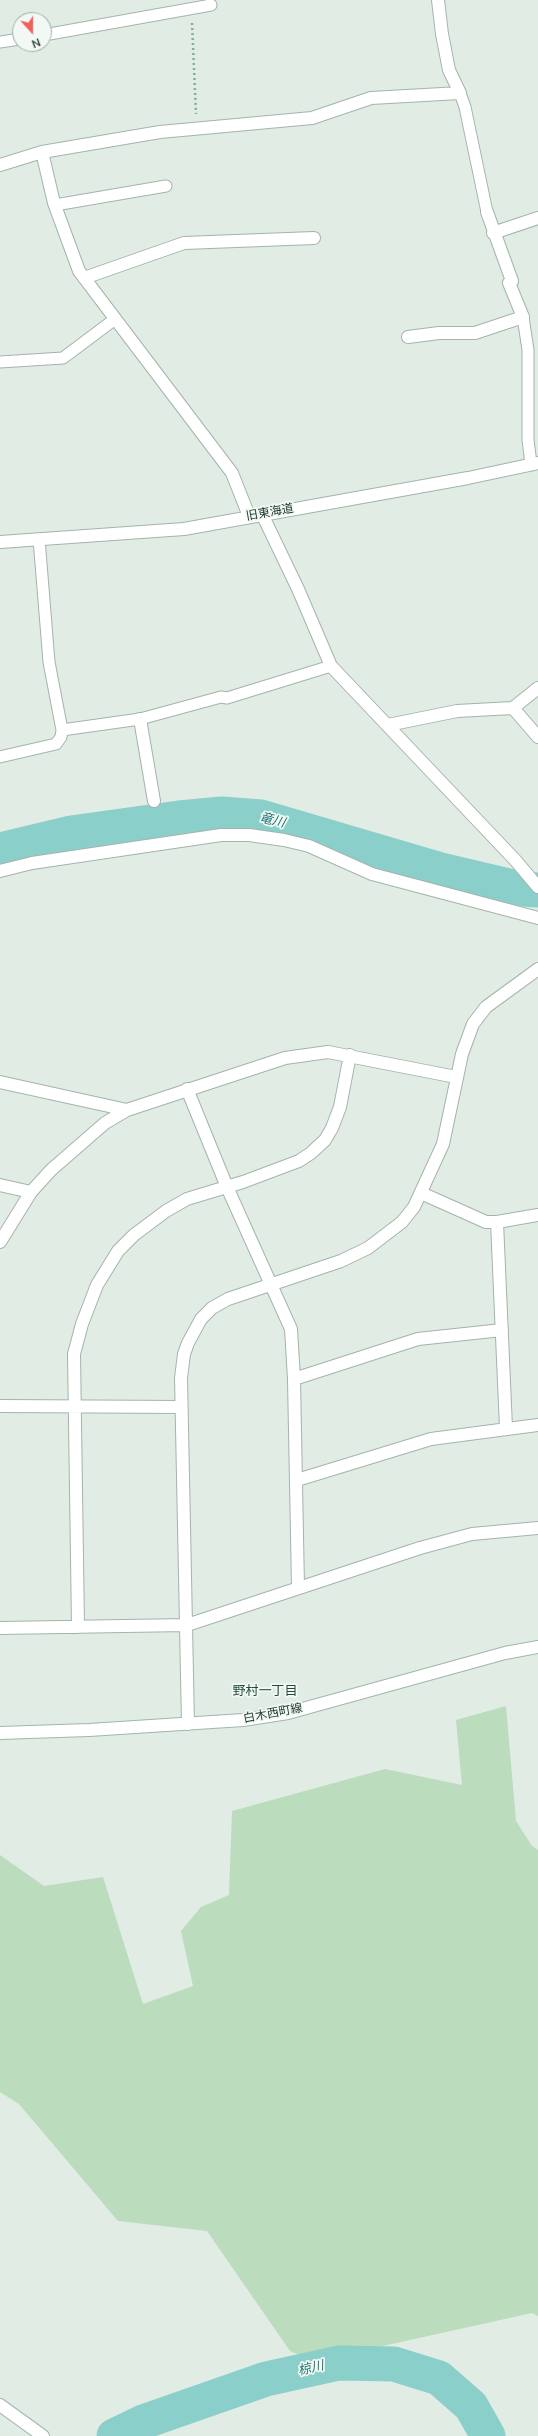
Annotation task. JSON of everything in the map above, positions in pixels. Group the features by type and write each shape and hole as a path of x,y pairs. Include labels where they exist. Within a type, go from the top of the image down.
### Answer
{"street":[{"path":"0,164 42,152 196,128 312,118 372,98 460,93 449,70 442,34 438,0"},
{"path":"42,152 55,205 79,271 232,473 249,516"},
{"path":"408,337 439,333 475,333 523,317 509,283 512,281 493,233 487,212"},
{"path":"493,233 538,218"},
{"path":"84,278 184,243 314,238"},
{"name":"旧東海道","path":"0,542 184,529 249,516 468,478 535,464"},
{"path":"262,514 298,589 331,666 516,860 538,887"},
{"path":"388,726 457,711 513,708 538,688"},
{"path":"513,708 538,738"},
{"path":"140,719 154,801"},
{"path":"0,871 32,863 221,834 249,835 284,840 309,846 372,874 538,918"},
{"path":"188,1724 181,1407 181,1378 184,1354 201,1319 212,1308 228,1299 269,1284 342,1261 368,1248 402,1222 414,1207 443,1144 456,1077 473,1024 486,1008 538,970"},
{"path":"0,1242 32,1192 84,1140 105,1123 127,1110 285,1058 328,1052 350,1055 456,1077"},
{"path":"78,1627 74,1354 82,1324 97,1285 118,1251 134,1235 166,1211 187,1199 227,1187 299,1160 325,1140 332,1128 340,1107 350,1055"},
{"path":"0,1082 127,1110"},
{"path":"188,1089 227,1187 235,1200 269,1284 291,1329 297,1480 298,1587"},
{"path":"0,1185 32,1192"},
{"path":"421,1193 486,1222 497,1222 538,1215"},
{"path":"497,1222 506,1428"},
{"path":"294,1379 418,1339 502,1330"},
{"path":"0,1406 74,1405 181,1407"},
{"path":"297,1480 431,1438 538,1425"},
{"path":"0,1628 186,1626 298,1587 420,1548 472,1534 538,1528"},
{"name":"白木西町線","path":"0,1733 188,1724 243,1720 288,1713 505,1653 538,1647"},
{"path":"0,2406 43,2436"}],"lane":[{"path":"52,34 191,10 212,5"},
{"path":"0,42 12,40"},
{"path":"460,93 465,107 487,212"},
{"path":"55,205 166,186"},
{"path":"523,317 528,350 528,440 535,464"},
{"path":"0,362 63,358 115,319"},
{"path":"0,757 56,744 61,737 62,730 49,662 39,539"},
{"path":"62,730 140,719 221,697 227,698 331,666"}],"path":[{"path":"191,10 196,128"}],"green space":[{"path":"506,1706 516,1821 532,1846 538,1850 538,2316 532,2313 315,2361 290,2351 207,2231 118,2221 19,2104 0,2092 0,1855 44,1886 103,1877 143,2004 193,1986 181,1931 201,1907 229,1895 232,1811 385,1769 462,1785 456,1720"}],"waterway":[{"name":"竜川","path":"0,850 71,833 179,818 222,814 261,817 441,870 522,889 538,890"},
{"name":"椋川","path":"114,2436 143,2422 266,2379 339,2363 394,2364 439,2378 471,2406 488,2436"}],"district":[{"name":"野村一丁目","path":"265,1692"}]}
